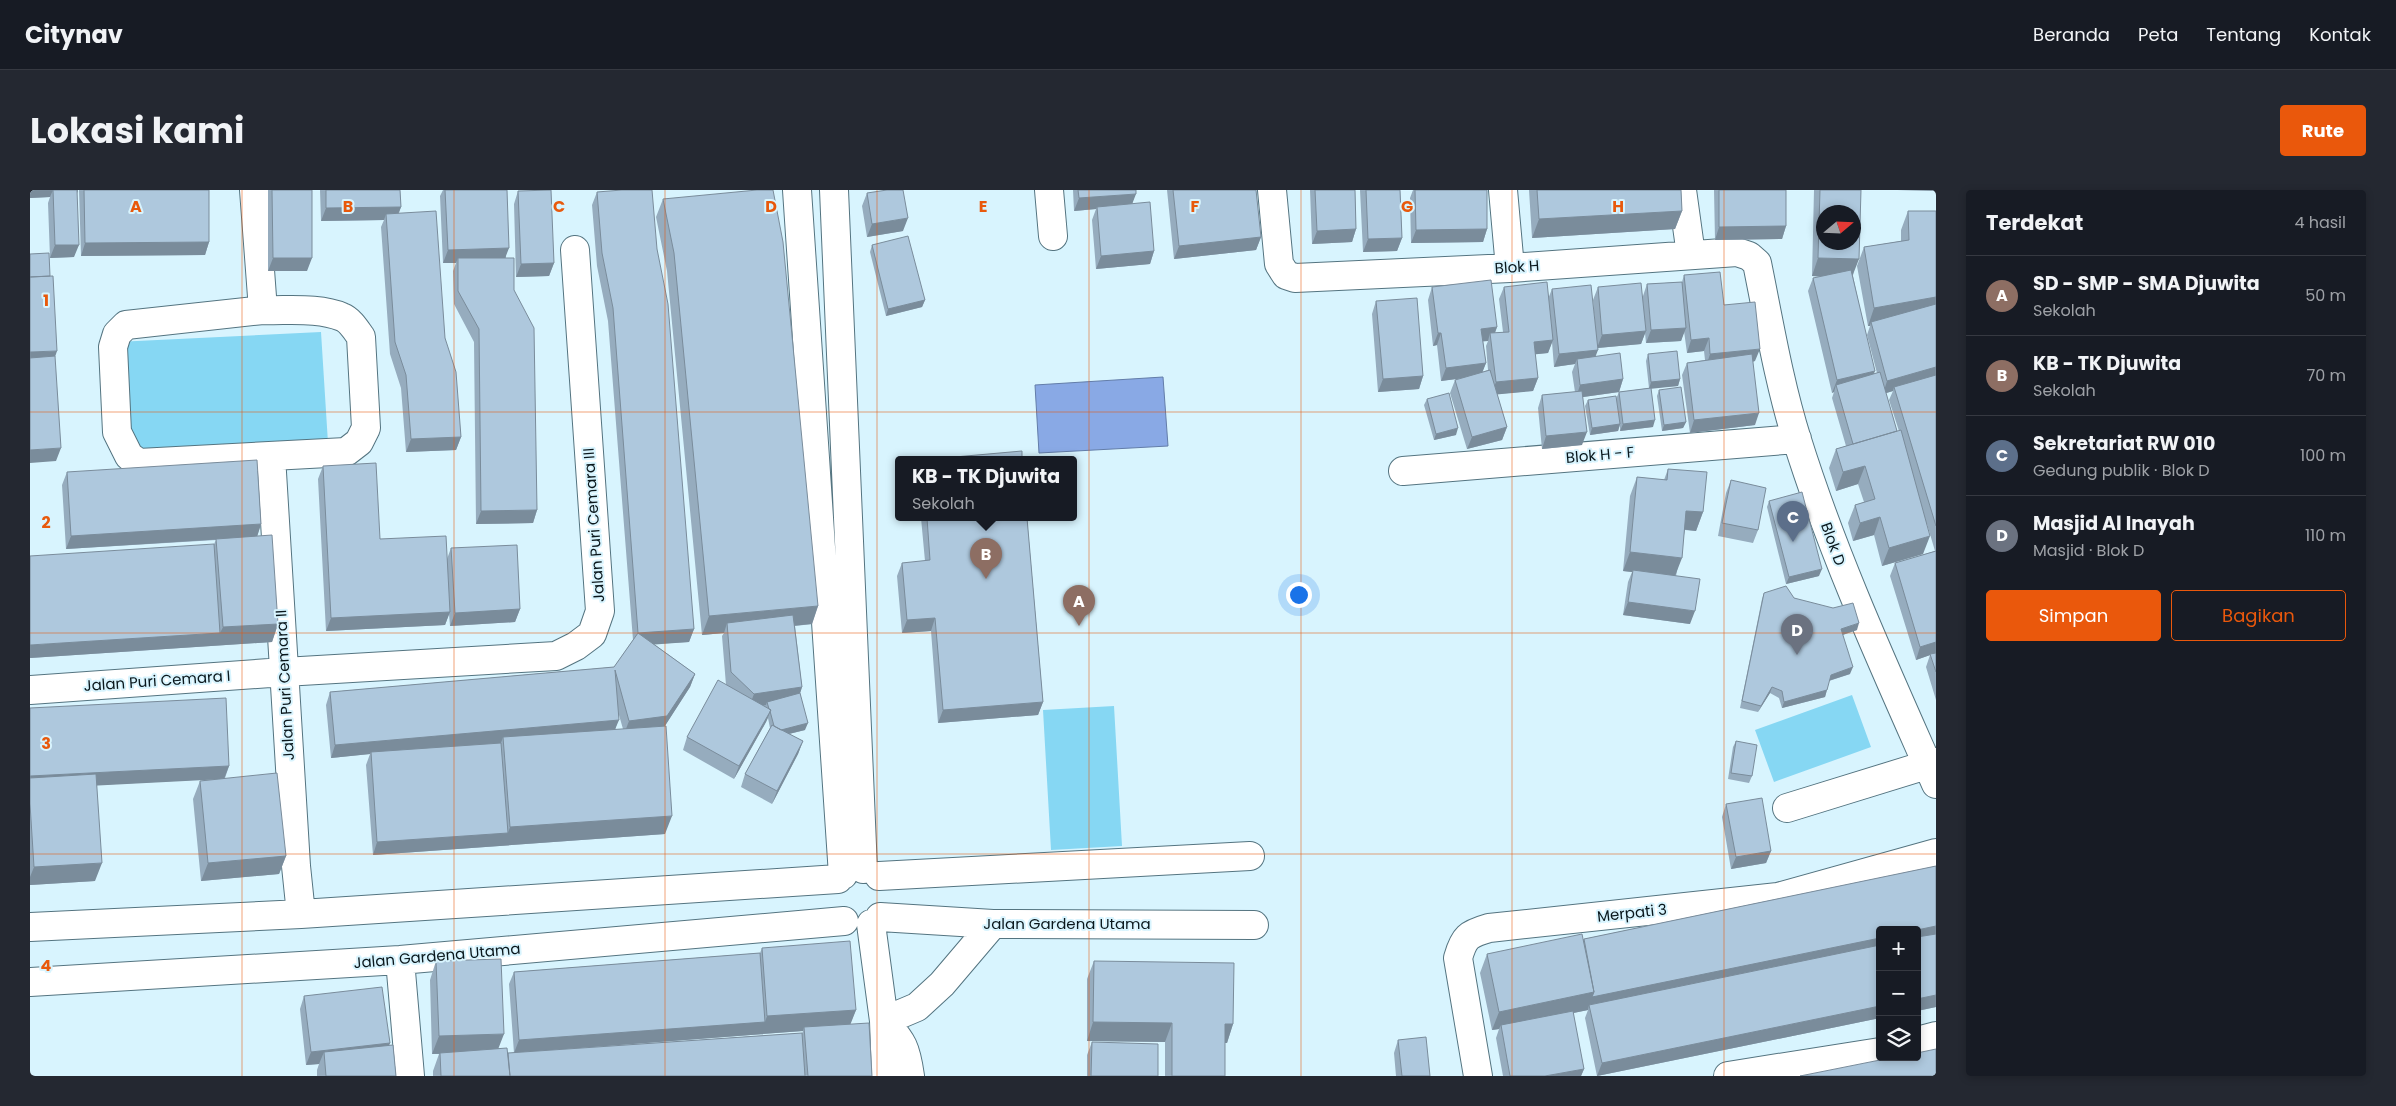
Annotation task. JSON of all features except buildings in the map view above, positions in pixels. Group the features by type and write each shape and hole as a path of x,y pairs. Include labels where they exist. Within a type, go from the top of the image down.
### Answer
{"street":[{"path":"254,190 262,310"},
{"path":"797,190 856,875"},
{"path":"834,190 856,875 832,897 834,906 844,921 853,925 876,920 886,908 888,891 856,875"},
{"path":"1049,190 1053,236"},
{"name":"Blok H","path":"1272,190 1279,264 1286,274 1294,278 1510,268 1737,252 1749,256 1757,263"},
{"path":"1503,190 1510,268"},
{"path":"1682,190 1691,255"},
{"name":"Jalan Puri Cemara III","path":"284,672 556,656 592,634 600,610 575,250"},
{"name":"Blok D","path":"1757,263 1780,376 1797,439 1841,567 1933,771"},
{"path":"262,310 323,312 343,317 355,328 361,337 366,419 366,428 359,442 346,452 138,463 129,456 117,432 113,348 117,334 126,325 262,310"},
{"name":"Blok H - F","path":"1403,471 1797,439"},
{"name":"Jalan Puri Cemara II","path":"271,456 296,866 301,914"},
{"name":"Jalan Puri Cemara I","path":"30,690 284,672"},
{"path":"1787,808 1933,771"},
{"name":"Merpati 3","path":"1478,1076 1458,958 1463,942 1472,933 1489,928 1778,897 1936,853"},
{"path":"30,927 301,914 856,875 1250,856"},
{"path":"876,920 886,1076"},
{"name":"Jalan Gardena Utama","path":"876,920 993,924 1254,925"},
{"name":"Jalan Gardena Utama","path":"30,982 400,960 844,921"},
{"path":"884,1034 942,984 993,924"},
{"path":"400,960 410,1076"},
{"path":"884,1034 901,1040 906,1050 910,1076"},
{"path":"1921,1040 1936,1036"},
{"path":"1728,1076 1876,1053"}],"shaded area":[{"path":"321,332 328,443 124,451 116,342"},
{"path":"1163,377 1168,446 1039,453 1035,385"},
{"path":"1852,695 1871,747 1774,782 1755,730"},
{"path":"1114,706 1122,846 1051,850 1043,710"}],"place":[{"name":"Sekretariat RW 010","path":"1793,542"},
{"name":"KB - TK Djuwita","path":"986,579"},
{"name":"SD - SMP - SMA Djuwita","path":"1079,626"},
{"name":"Masjid Al Inayah","path":"1797,655"}]}
